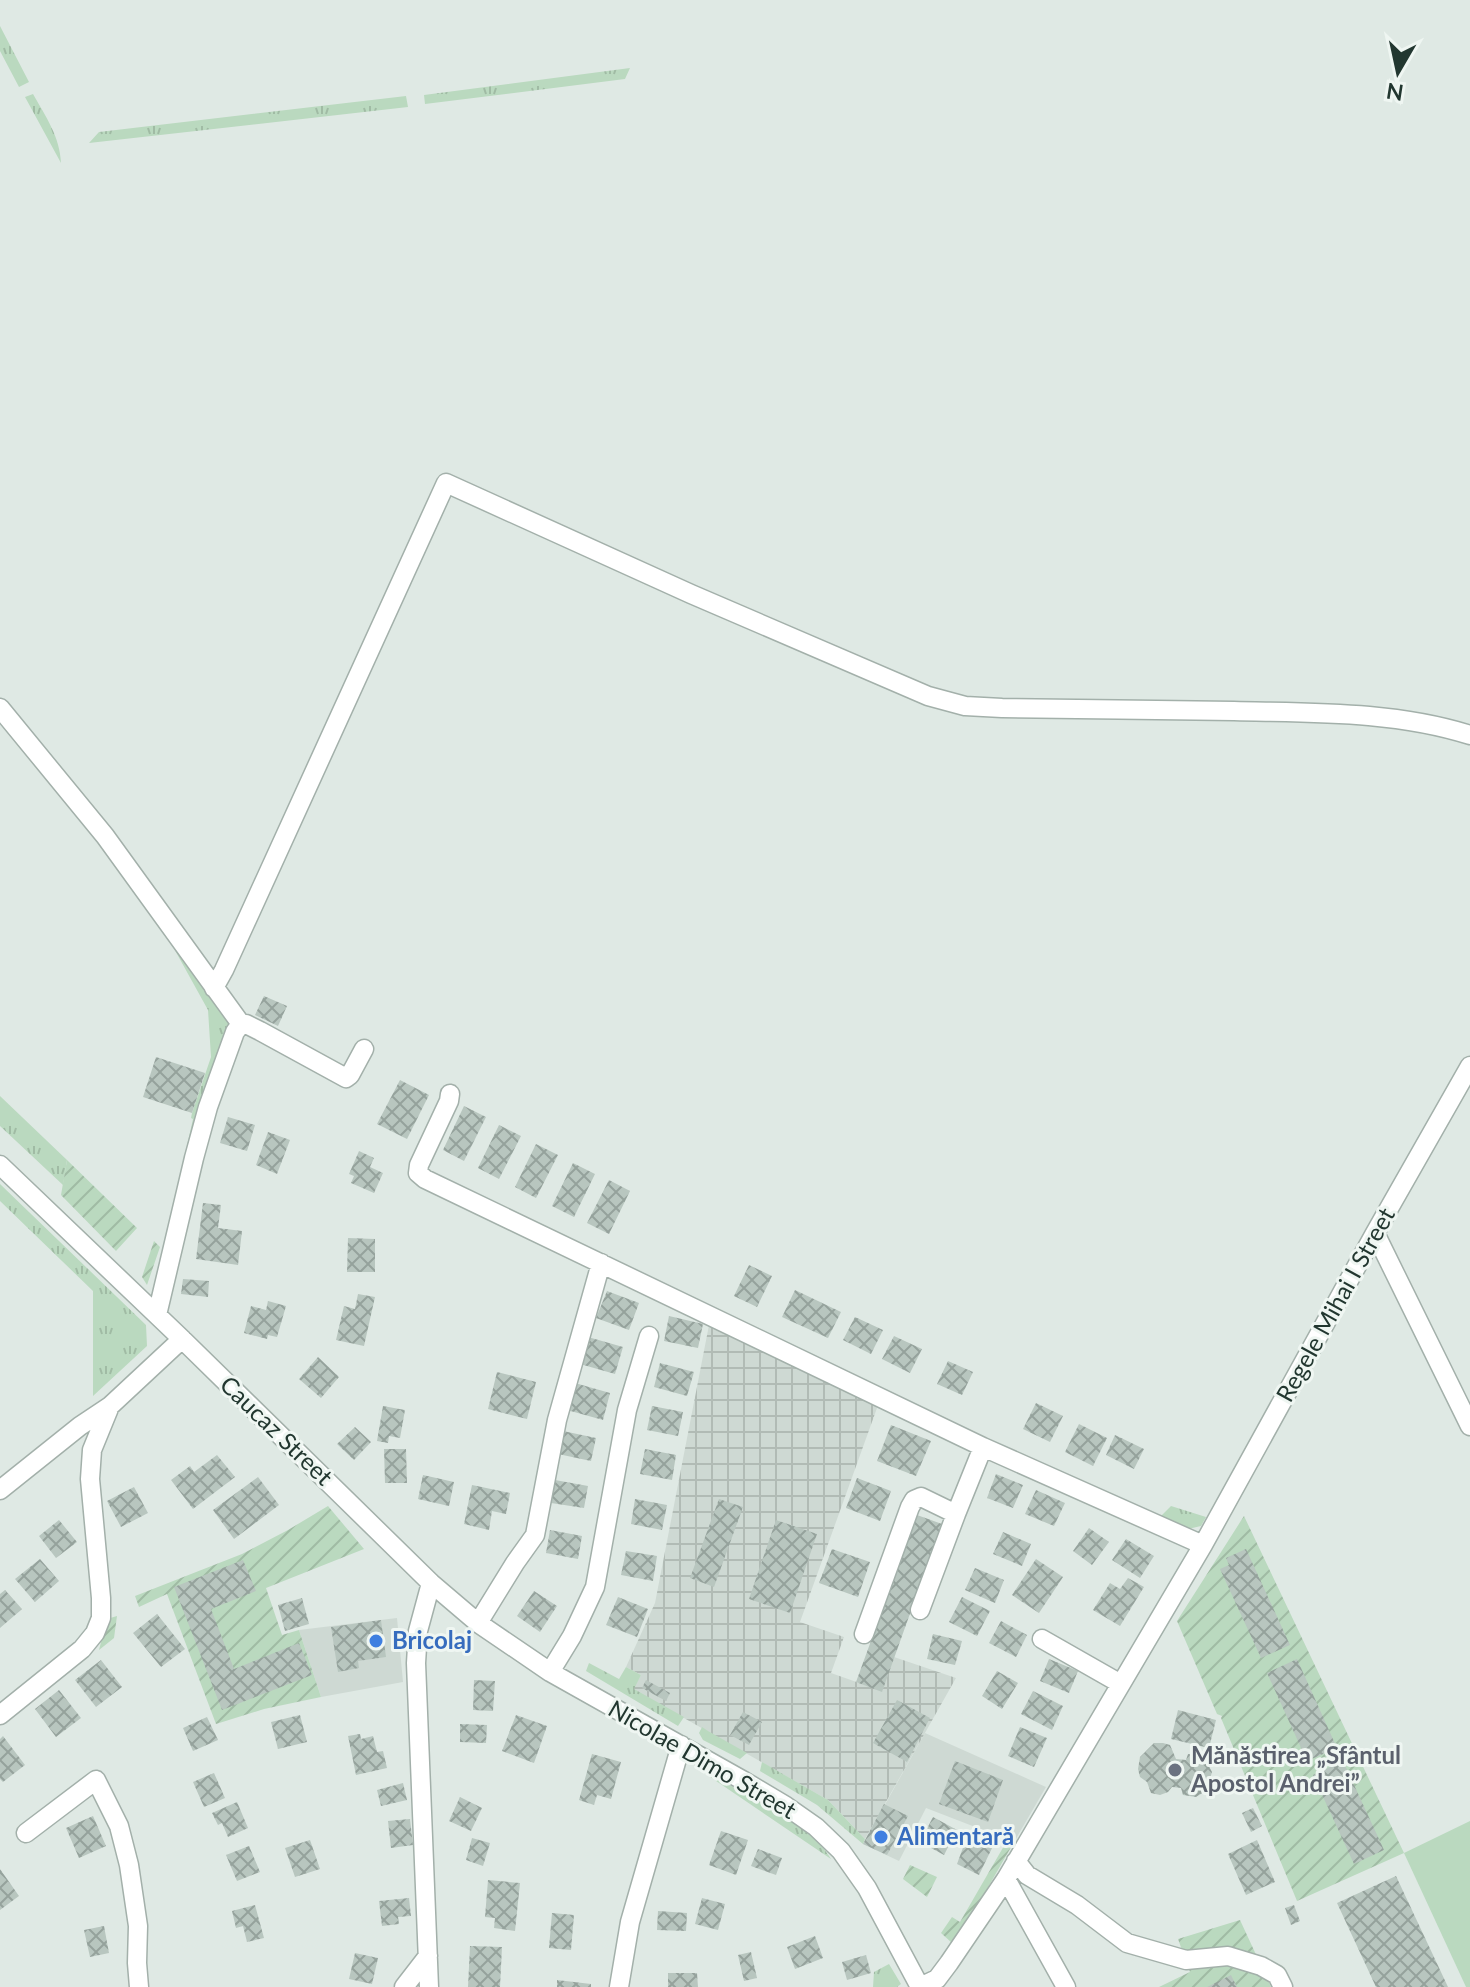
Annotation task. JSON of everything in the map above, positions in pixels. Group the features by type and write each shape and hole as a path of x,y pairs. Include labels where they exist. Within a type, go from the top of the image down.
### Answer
{"street":[{"path":"214,988 446,483 691,594 928,696 965,706 1323,713 1399,718 1470,735"},
{"path":"0,708 105,836 241,1024 260,1031 346,1078 364,1049"},
{"path":"157,1315 208,1107 235,1032 241,1024"},
{"name":"Regele Mihai I Street","path":"1203,1545 1470,1066"},
{"path":"450,1094 419,1165 418,1173 425,1179 983,1447 1203,1545"},
{"name":"Caucaz Street","path":"0,1165 431,1583"},
{"path":"1375,1233 1470,1426"},
{"path":"478,1623 535,1535 557,1420 601,1263"},
{"path":"550,1672 572,1636 595,1587 627,1410 649,1336"},
{"path":"0,1490 110,1406 182,1339"},
{"path":"0,1715 82,1649 95,1633 101,1618 90,1479 92,1450 110,1406"},
{"path":"920,1610 983,1447"},
{"path":"864,1634 914,1500 921,1497 956,1514"},
{"name":"Nicolae Dimo Street","path":"431,1583 478,1623 550,1672 786,1806 816,1827 841,1851 867,1888 920,1987 937,1979 1006,1879 1203,1545"},
{"path":"429,1987 416,1663 418,1631 431,1583"},
{"path":"1042,1639 1121,1684"},
{"path":"619,1987 630,1922 681,1745"},
{"path":"26,1833 96,1780 119,1826 129,1865 138,1926 139,1987"},
{"path":"1016,1861 1027,1875 1077,1905 1127,1943 1186,1960 1228,1956 1261,1966 1277,1975 1283,1987"},
{"path":"1006,1879 1066,1987"},
{"path":"404,1987 428,1956"}],"shaded area":[{"path":"709,1325 873,1403 877,1408 800,1622 844,1637 831,1673 882,1691 894,1657 956,1678 865,1839 828,1800 633,1689 641,1675 626,1667 655,1603"},
{"path":"397,1618 403,1682 321,1697 299,1630"},
{"path":"925,1733 1046,1787 1014,1842 926,1808 899,1861 863,1844"}],"green space":[{"path":"0,26 29,82 19,87 0,51"},
{"path":"630,68 625,79 425,104 424,95"},
{"path":"33,94 55,136 61,163 25,97"},
{"path":"406,96 408,107 89,143 99,132"},
{"path":"156,916 232,1020 184,1159 192,1113 211,1057 208,1010"},
{"path":"0,1096 67,1160 63,1185 0,1126"},
{"path":"67,1160 137,1228 116,1251 61,1195"},
{"path":"0,1184 146,1325 147,1346 93,1396 93,1291 0,1201"},
{"path":"154,1241 160,1247 147,1285 142,1277"},
{"path":"328,1506 364,1549 266,1588 282,1635 299,1630 321,1697 264,1709 216,1724 167,1594 139,1607 135,1596 242,1554"},
{"path":"1171,1506 1206,1517 1201,1526 1188,1529 1160,1517"},
{"path":"1244,1516 1404,1853 1297,1901 1222,1716 1217,1714 1177,1621"},
{"path":"117,1616 114,1638 99,1650 107,1619"},
{"path":"589,1663 619,1679 626,1667 641,1675 634,1689 684,1717 678,1726 586,1671"},
{"path":"702,1727 747,1753 740,1759 703,1740 699,1733"},
{"path":"762,1762 828,1800 865,1839 863,1844 817,1805 760,1771"},
{"path":"697,1768 789,1820 806,1832 831,1859"},
{"path":"1470,1821 1470,1987 1466,1987 1404,1853"},
{"path":"1008,1839 1014,1842 952,1943 941,1933 952,1917 960,1922"},
{"path":"910,1865 937,1877 927,1897 903,1879"},
{"path":"1240,1920 1271,1987 1159,1987 1190,1972 1178,1939"},
{"path":"889,1964 901,1984 897,1987 873,1987 874,1972"}],"building":[{"path":"264,996 287,1006 278,1026 255,1015"},
{"path":"156,1057 205,1073 192,1113 143,1097"},
{"path":"400,1080 429,1095 407,1139 377,1124"},
{"path":"464,1106 486,1117 464,1161 443,1150"},
{"path":"228,1117 255,1125 247,1151 220,1143"},
{"path":"499,1125 521,1136 499,1179 478,1168"},
{"path":"268,1132 290,1140 277,1174 256,1165"},
{"path":"536,1144 558,1155 536,1198 515,1187"},
{"path":"359,1151 374,1158 370,1167 383,1173 374,1193 351,1183 354,1176 349,1174"},
{"path":"573,1163 595,1174 574,1217 552,1206"},
{"path":"609,1180 630,1191 609,1234 587,1223"},
{"path":"203,1203 221,1205 218,1228 242,1231 238,1265 196,1259"},
{"path":"348,1238 375,1239 375,1272 347,1272"},
{"path":"749,1265 772,1276 757,1307 734,1296"},
{"path":"183,1279 209,1281 208,1297 181,1294"},
{"path":"795,1290 841,1312 828,1338 782,1317"},
{"path":"607,1291 639,1303 629,1330 596,1318"},
{"path":"358,1294 375,1297 364,1346 336,1340 344,1306 355,1309"},
{"path":"268,1301 286,1306 277,1337 268,1335 267,1339 244,1333 251,1306 266,1310"},
{"path":"669,1316 703,1324 698,1348 664,1341"},
{"path":"855,1317 883,1330 871,1354 843,1340"},
{"path":"894,1336 922,1349 910,1373 882,1359"},
{"path":"588,1337 623,1347 615,1374 580,1364"},
{"path":"318,1357 339,1377 321,1398 299,1379"},
{"path":"948,1361 973,1372 962,1395 937,1384"},
{"path":"660,1363 694,1372 687,1396 654,1387"},
{"path":"497,1372 536,1382 527,1419 488,1409"},
{"path":"575,1383 610,1393 603,1420 567,1410"},
{"path":"1036,1403 1063,1416 1050,1442 1023,1429"},
{"path":"383,1406 405,1410 400,1438 389,1436 388,1443 377,1441"},
{"path":"652,1406 683,1412 678,1436 647,1430"},
{"path":"1079,1424 1107,1438 1093,1466 1065,1452"},
{"path":"891,1425 931,1441 916,1476 877,1461"},
{"path":"355,1427 371,1442 354,1460 337,1444"},
{"path":"563,1431 596,1438 591,1461 558,1454"},
{"path":"1115,1435 1144,1449 1134,1469 1106,1455"},
{"path":"384,1449 406,1449 407,1483 385,1483"},
{"path":"645,1449 676,1455 672,1480 640,1474"},
{"path":"217,1455 235,1477 193,1509 171,1480 190,1466 194,1472"},
{"path":"996,1474 1023,1485 1013,1508 987,1498"},
{"path":"423,1475 454,1482 449,1506 418,1499"},
{"path":"258,1477 279,1505 234,1539 213,1510"},
{"path":"857,1478 891,1491 880,1521 846,1508"},
{"path":"555,1480 588,1486 584,1508 551,1503"},
{"path":"472,1485 510,1493 506,1514 492,1511 489,1530 464,1524"},
{"path":"134,1487 148,1513 121,1527 107,1501"},
{"path":"1036,1490 1065,1503 1054,1526 1025,1514"},
{"path":"635,1499 667,1505 662,1530 631,1524"},
{"path":"719,1499 743,1507 714,1587 690,1578"},
{"path":"917,1515 942,1524 882,1692 856,1682"},
{"path":"59,1520 77,1542 56,1558 39,1536"},
{"path":"776,1520 817,1534 790,1613 749,1599"},
{"path":"1089,1528 1109,1542 1092,1565 1073,1551"},
{"path":"550,1530 582,1536 578,1559 546,1553"},
{"path":"1003,1532 1031,1544 1022,1566 993,1554"},
{"path":"1126,1539 1154,1556 1140,1578 1112,1560"},
{"path":"832,1549 870,1562 858,1597 819,1583"},
{"path":"1246,1549 1290,1645 1261,1658 1220,1569 1229,1565 1226,1558"},
{"path":"626,1551 657,1556 653,1581 621,1575"},
{"path":"40,1559 59,1581 35,1602 15,1579"},
{"path":"1036,1559 1063,1577 1039,1613 1012,1595"},
{"path":"243,1560 256,1591 211,1609 234,1669 299,1643 312,1675 222,1710 174,1587"},
{"path":"975,1568 1004,1580 995,1603 965,1590"},
{"path":"1128,1578 1144,1587 1120,1626 1093,1610 1110,1583 1120,1589"},
{"path":"5,1590 22,1609 0,1628 0,1594"},
{"path":"534,1591 557,1606 540,1632 517,1616"},
{"path":"618,1597 648,1609 637,1637 606,1625"},
{"path":"962,1597 990,1611 977,1636 949,1622"},
{"path":"302,1598 309,1624 285,1631 278,1605"},
{"path":"157,1614 185,1649 161,1667 133,1633"},
{"path":"381,1620 386,1657 358,1661 359,1668 338,1672 331,1627"},
{"path":"1001,1621 1027,1635 1016,1657 989,1643"},
{"path":"933,1634 962,1641 955,1665 927,1659"},
{"path":"1049,1659 1078,1671 1069,1693 1040,1681"},
{"path":"1297,1659 1337,1748 1307,1761 1267,1673"},
{"path":"101,1660 122,1687 96,1707 75,1680"},
{"path":"997,1671 1018,1683 1002,1709 982,1696"},
{"path":"474,1680 495,1681 493,1711 473,1710"},
{"path":"646,1680 670,1693 666,1701 642,1688"},
{"path":"59,1690 81,1718 56,1737 35,1709"},
{"path":"1033,1691 1063,1706 1052,1730 1021,1714"},
{"path":"897,1700 930,1718 907,1762 873,1743"},
{"path":"1178,1710 1216,1720 1209,1748 1171,1739"},
{"path":"743,1712 762,1722 749,1745 730,1735"},
{"path":"300,1715 307,1742 278,1749 271,1722"},
{"path":"516,1715 547,1726 534,1763 502,1751"},
{"path":"207,1717 218,1740 193,1751 183,1728"},
{"path":"460,1724 487,1725 486,1743 460,1742"},
{"path":"1020,1727 1047,1738 1034,1767 1008,1756"},
{"path":"360,1734 361,1739 373,1736 377,1752 383,1751 387,1768 356,1775 348,1736"},
{"path":"3,1736 25,1765 3,1782 0,1779 0,1739"},
{"name":"Mănăstirea „Sfântul Apostol Andrei”","path":"1154,1743 1170,1745 1176,1759 1186,1760 1188,1754 1203,1755 1212,1772 1204,1792 1196,1797 1183,1795 1181,1788 1172,1787 1160,1795 1151,1793 1138,1769 1140,1757"},
{"path":"592,1754 621,1762 611,1799 597,1795 594,1805 579,1800"},
{"path":"955,1761 1003,1780 988,1822 939,1804"},
{"path":"1343,1761 1384,1850 1354,1864 1313,1775"},
{"path":"214,1773 225,1798 204,1807 193,1782"},
{"path":"403,1783 407,1800 381,1806 377,1790"},
{"path":"460,1797 482,1808 471,1831 449,1821"},
{"path":"237,1802 248,1828 228,1837 222,1823 218,1825 212,1813"},
{"path":"884,1804 908,1816 887,1855 863,1844"},
{"path":"1253,1808 1262,1826 1251,1832 1242,1813"},
{"path":"93,1816 106,1846 79,1858 66,1828"},
{"path":"933,1817 957,1830 944,1855 920,1842"},
{"path":"410,1819 413,1845 391,1848 388,1821"},
{"path":"721,1831 748,1840 736,1875 709,1865"},
{"path":"968,1834 994,1844 979,1875 957,1864"},
{"path":"472,1838 490,1843 483,1866 466,1860"},
{"path":"310,1840 320,1869 295,1877 285,1848"},
{"path":"1257,1840 1275,1882 1246,1895 1228,1854"},
{"path":"249,1846 260,1872 237,1881 226,1855"},
{"path":"758,1849 782,1858 776,1875 751,1866"},
{"path":"0,1869 19,1896 0,1910"},
{"path":"1396,1876 1448,1987 1376,1987 1337,1903"},
{"path":"488,1880 520,1883 515,1931 494,1928 495,1918 485,1917"},
{"path":"409,1898 411,1916 398,1917 399,1924 382,1926 379,1901"},
{"path":"702,1898 725,1904 718,1930 695,1924"},
{"path":"255,1905 264,1938 247,1942 243,1926 236,1928 232,1911"},
{"path":"1294,1905 1300,1921 1291,1925 1285,1908"},
{"path":"658,1911 687,1913 686,1931 657,1930"},
{"path":"552,1913 574,1915 571,1950 549,1948"},
{"path":"104,1926 109,1953 90,1957 84,1930"},
{"path":"815,1936 823,1958 795,1969 787,1947"},
{"path":"470,1946 502,1947 500,1987 468,1987"},
{"path":"751,1952 757,1978 744,1981 738,1955"},
{"path":"355,1953 378,1958 372,1984 349,1979"},
{"path":"866,1955 871,1973 847,1980 842,1962"},
{"path":"668,1973 697,1973 698,1987 668,1987"},
{"path":"1231,1975 1237,1987 1207,1987"},
{"path":"557,1980 591,1984 591,1987 557,1987"}],"place":[{"name":"Bricolaj","path":"376,1641"},
{"name":"Mănăstirea „Sfântul Apostol Andrei”","path":"1175,1770"},
{"name":"Alimentară","path":"881,1837"}]}
